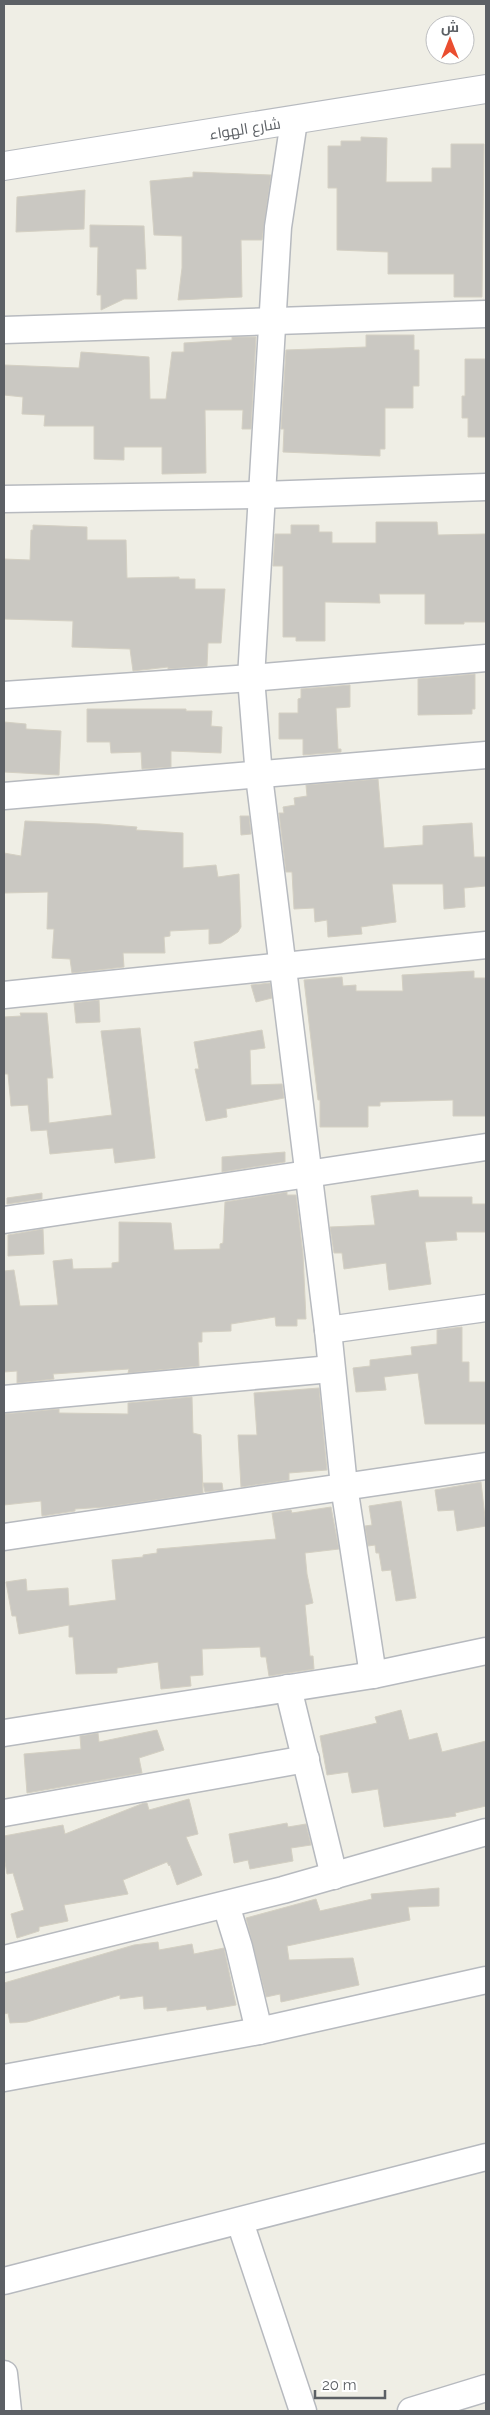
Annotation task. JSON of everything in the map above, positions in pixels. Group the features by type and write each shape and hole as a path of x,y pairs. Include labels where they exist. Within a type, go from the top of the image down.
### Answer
{"street":[{"name":"شارع الهواء","path":"4,166 486,89"},
{"path":"294,121 278,227 251,678 258,776 280,965 309,1173 344,1486 373,1675"},
{"path":"4,330 486,314"},
{"path":"4,499 262,495 486,488"},
{"path":"4,696 486,658"},
{"path":"4,796 258,776 486,755"},
{"path":"4,996 280,965 486,945"},
{"path":"4,1220 486,1147"},
{"path":"328,1330 486,1308"},
{"path":"4,1399 332,1369"},
{"path":"4,1537 486,1466"},
{"path":"4,1733 373,1675 486,1651"},
{"path":"288,1688 334,1876"},
{"path":"4,1813 306,1759"},
{"path":"4,1959 334,1876 486,1832"},
{"path":"226,1904 239,1947 258,2031"},
{"path":"4,2078 258,2031 486,1980"},
{"path":"4,2281 240,2222 486,2157"},
{"path":"240,2222 303,2411"},
{"path":"4,2374 8,2411"},
{"path":"411,2411 451,2406 486,2388"}],"building":[{"path":"361,137 387,138 386,182 432,182 432,168 451,168 451,144 484,144 482,297 454,297 454,274 388,274 388,252 337,250 337,188 328,188 328,146 341,146 341,141 361,141"},
{"path":"193,172 271,175 262,240 241,240 242,297 178,300 182,268 182,236 154,235 150,181 193,177"},
{"path":"85,190 84,229 16,232 17,197"},
{"path":"90,225 144,226 146,269 136,269 137,299 124,299 101,310 101,295 97,295 98,247 90,247"},
{"path":"366,335 414,335 414,350 419,350 419,386 413,386 413,408 385,408 385,449 380,449 380,456 283,452 284,429 281,429 286,350 366,347"},
{"path":"232,337 256,337 251,429 242,429 243,410 205,410 206,473 162,474 162,447 124,447 124,460 94,459 94,426 44,426 45,415 22,414 23,397 4,395 4,365 79,368 81,352 149,357 150,399 166,399 172,352 184,352 184,343 232,340"},
{"path":"465,359 486,359 486,437 468,437 468,418 462,418 462,396 465,396"},
{"path":"376,522 437,522 438,535 486,534 486,622 425,624 425,594 379,594 380,603 325,602 325,641 296,641 296,637 283,637 283,566 273,566 275,534 291,534 291,525 319,525 319,532 332,532 332,543 376,543"},
{"path":"33,525 87,527 87,540 126,540 127,578 179,577 179,579 195,579 195,589 225,589 221,643 208,643 207,666 168,669 168,667 133,671 130,649 72,647 73,621 4,619 4,559 30,560 31,530 33,530"},
{"path":"475,674 475,709 472,709 472,714 418,715 418,679"},
{"path":"350,685 350,707 336,708 338,749 341,749 341,752 303,755 303,739 279,739 279,713 298,713 298,699 301,698 301,689"},
{"path":"87,709 186,709 186,711 212,711 211,726 222,727 221,753 171,751 171,767 142,769 141,752 111,753 110,742 87,742"},
{"path":"4,722 26,724 26,729 61,731 59,775 4,772"},
{"path":"378,779 384,848 423,845 423,826 472,823 474,857 486,857 486,886 464,888 465,907 444,909 443,884 392,884 396,922 361,927 362,934 328,937 327,920 315,922 314,908 294,909 292,872 286,872 279,813 284,813 283,807 295,805 294,798 307,796 306,785"},
{"path":"240,816 249,816 251,834 241,835"},
{"path":"25,821 100,824 137,827 136,830 183,833 183,868 216,865 218,877 239,874 241,927 238,932 221,943 209,944 209,929 170,931 170,936 164,937 165,953 123,953 124,967 72,973 70,959 52,958 54,929 47,929 48,892 4,893 4,853 21,856"},
{"path":"474,971 474,978 486,978 486,1116 453,1116 453,1100 380,1102 380,1106 368,1106 368,1127 320,1127 320,1100 318,1100 304,980 342,977 343,986 356,985 356,991 403,991 402,975"},
{"path":"270,983 272,998 256,1002 251,985"},
{"path":"99,1000 100,1022 76,1023 74,1003"},
{"path":"20,1013 47,1013 53,1078 47,1078 49,1123 112,1115 101,1031 140,1028 155,1158 115,1163 113,1148 50,1154 47,1130 31,1131 28,1105 11,1106 8,1074 4,1074 4,1017 21,1016"},
{"path":"262,1030 265,1048 250,1050 251,1085 282,1084 284,1098 226,1109 227,1117 206,1121 195,1069 199,1069 194,1042"},
{"path":"285,1152 285,1162 222,1172 222,1157"},
{"path":"418,1190 419,1197 472,1197 472,1204 486,1204 486,1232 456,1232 457,1240 425,1242 431,1284 389,1290 386,1263 344,1269 342,1253 334,1253 330,1227 375,1225 371,1196"},
{"path":"287,1192 287,1195 296,1195 303,1254 306,1319 297,1319 297,1326 276,1326 275,1317 231,1324 231,1331 202,1332 202,1342 198,1342 199,1366 128,1373 129,1369 53,1374 54,1379 17,1383 17,1371 4,1372 4,1271 14,1270 20,1306 58,1305 53,1261 72,1259 73,1269 112,1268 112,1263 119,1262 119,1222 171,1223 174,1250 220,1249 220,1244 223,1243 225,1202"},
{"path":"42,1193 42,1199 7,1204 7,1198"},
{"path":"43,1229 44,1254 8,1256 8,1235"},
{"path":"462,1327 462,1362 469,1362 469,1382 486,1382 486,1424 425,1424 418,1373 384,1377 386,1390 356,1392 353,1368 370,1366 370,1360 412,1355 411,1347 437,1344 437,1330"},
{"path":"319,1388 327,1470 289,1473 289,1480 241,1487 238,1435 257,1435 254,1393"},
{"path":"192,1397 193,1433 201,1435 203,1493 106,1507 75,1509 75,1511 42,1516 41,1501 4,1505 4,1414 59,1409 59,1413 128,1414 128,1403"},
{"path":"481,1482 486,1526 457,1531 454,1510 438,1511 435,1490"},
{"path":"203,1483 222,1483 223,1490 205,1492"},
{"path":"401,1501 416,1598 396,1601 391,1570 382,1571 379,1553 376,1553 375,1545 368,1546 365,1526 372,1525 369,1506"},
{"path":"331,1507 339,1549 305,1553 313,1603 305,1605 310,1656 313,1656 314,1669 269,1676 266,1657 261,1657 260,1647 202,1649 203,1675 190,1676 191,1686 161,1689 158,1662 117,1668 117,1673 76,1674 73,1637 69,1637 69,1625 19,1634 16,1616 12,1616 6,1582 26,1579 27,1591 68,1588 69,1606 116,1600 112,1560 143,1557 143,1555 157,1553 157,1549 276,1539 272,1513 291,1510 292,1513"},
{"path":"401,1710 409,1740 437,1733 442,1752 486,1741 486,1806 455,1813 456,1816 384,1827 378,1789 352,1793 348,1772 327,1775 320,1736 377,1723 375,1717"},
{"path":"157,1730 164,1750 139,1758 142,1773 27,1793 24,1754 81,1749 80,1736 98,1733 99,1742"},
{"path":"189,1799 198,1834 186,1837 202,1875 177,1885 170,1865 167,1862 123,1880 128,1894 64,1905 68,1921 39,1927 39,1931 17,1938 11,1914 24,1910 13,1873 7,1874 4,1856 4,1836 63,1825 65,1834 144,1803 147,1803 149,1810"},
{"path":"287,1823 288,1827 306,1824 311,1845 291,1848 293,1861 250,1869 248,1860 234,1863 229,1834"},
{"path":"439,1888 439,1906 408,1907 410,1920 287,1946 289,1960 353,1958 359,1985 281,2002 280,1994 266,1997 246,1918 316,1899 320,1911 372,1899 371,1894"},
{"path":"158,1942 159,1950 192,1944 194,1954 224,1948 236,2005 207,2010 206,2006 167,2011 167,2007 144,2009 143,1996 120,1999 120,1995 27,2022 10,2023 8,2013 4,2014 4,1983 134,1945"}]}
